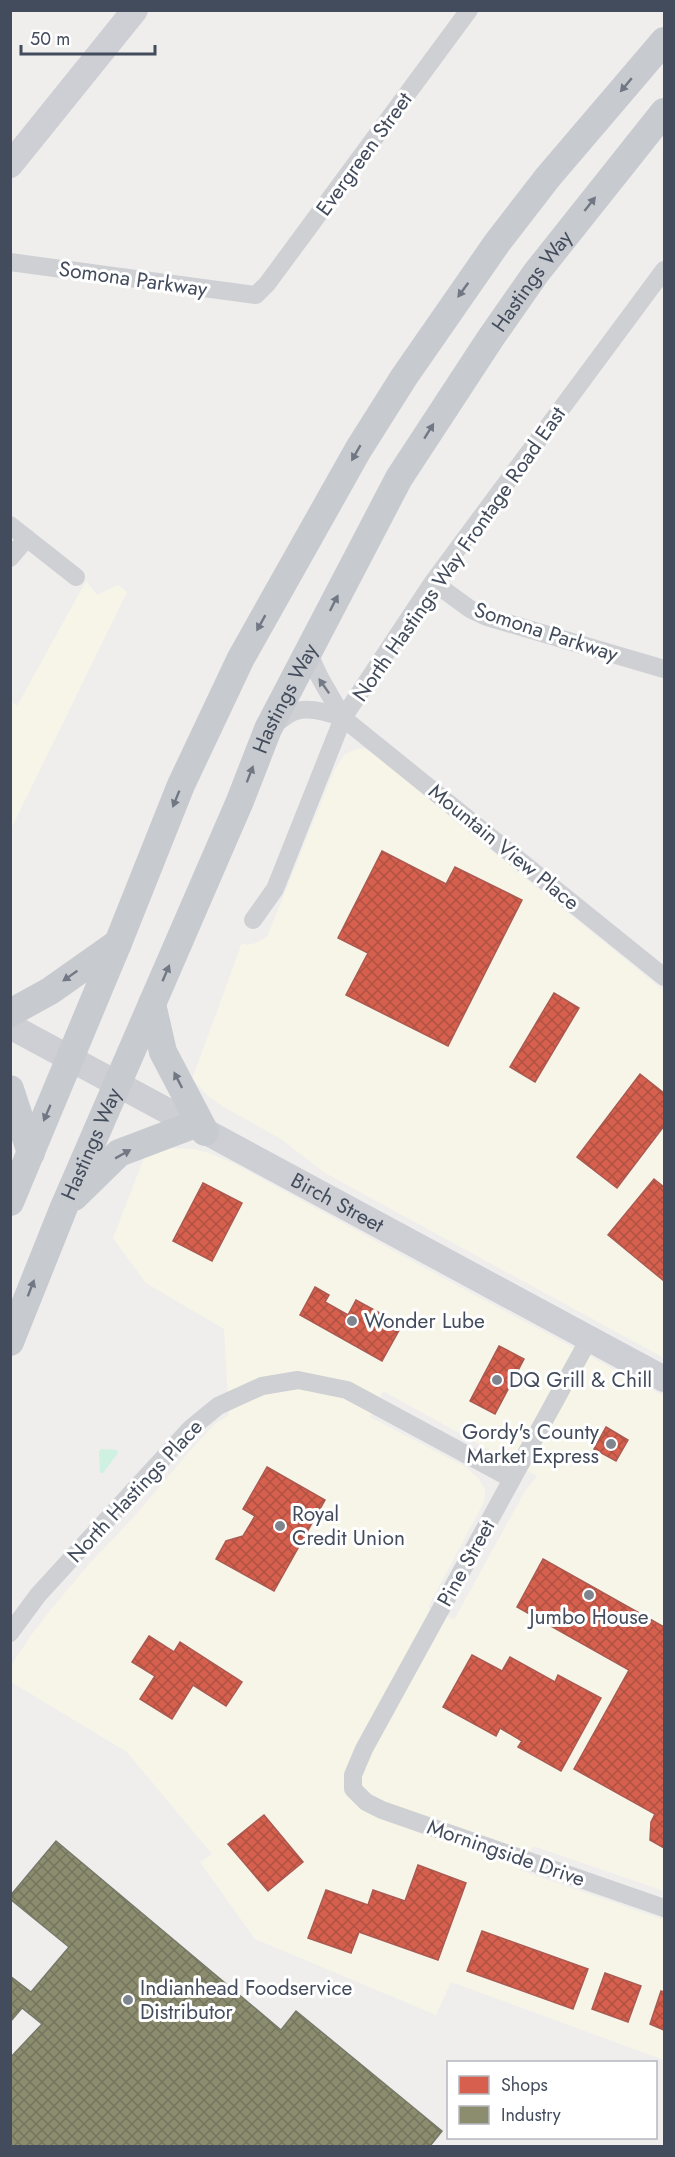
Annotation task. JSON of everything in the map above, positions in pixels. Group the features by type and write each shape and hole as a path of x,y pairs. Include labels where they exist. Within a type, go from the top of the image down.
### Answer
{"main road":[{"path":"10,165 135,10"},
{"path":"10,1202 181,785 241,658 358,450 430,339 497,243 555,169 664,41"},
{"name":"Hastings Way","path":"10,1342 64,1207 240,801 267,729 399,478 536,273 664,112"},
{"path":"10,1013 50,991 118,943"},
{"path":"64,1207 119,1153 199,1129 163,1052 152,1004"},
{"name":"Birch Street","path":"10,1026 664,1379"},
{"path":"10,1089 31,1153"}],"street":[{"name":"Evergreen Street","path":"256,295 267,284 470,10"},
{"name":"Somona Parkway","path":"10,262 256,295"},
{"name":"North Hastings Way Frontage Road East","path":"253,920 275,889 343,718 434,582 664,270"},
{"path":"10,525 76,577"},
{"path":"10,558 27,537"},
{"name":"Somona Parkway","path":"434,582 470,609 487,617 662,665"},
{"name":"Mountain View Place","path":"309,651 320,680 343,718"},
{"name":"Mountain View Place","path":"267,729 296,711 312,710 343,718 664,977"},
{"name":"Pine Street","path":"353,1789 353,1774 364,1749 589,1339"},
{"name":"North Hastings Place","path":"10,1633 38,1595 190,1429 218,1406 262,1386 298,1380 347,1390 512,1479"},
{"name":"Morningside Drive","path":"353,1789 366,1802 382,1810 664,1908"}],"shaded area":[{"path":"86,581 97,595 118,585 127,592 11,829 11,701 17,706"},
{"path":"363,748 371,752 664,991 664,1358 325,1173 281,1139 222,1106 208,1096 192,1079 242,943 247,945 256,943 267,937 334,771 344,755"},
{"path":"165,1148 193,1149 235,1164 664,1396 664,1891 533,1846 520,1870 664,1920 664,2060 451,1982 436,2015 255,1939 200,1862 212,1854 127,1752 11,1682 10,1667 53,1607 189,1452 216,1423 229,1415 224,1329 146,1283 113,1238 146,1153","holes":["383,1391 537,1476 525,1491 454,1620 428,1607 484,1502 485,1490 479,1479 466,1467 370,1417"]}],"green space":[{"path":"101,1449 117,1450 118,1453 103,1473 100,1473 99,1452"}],"building: Shops":[{"path":"382,851 446,884 455,867 522,900 448,1046 346,995 368,953 338,938"},
{"path":"554,993 579,1008 535,1082 510,1067"},
{"path":"640,1074 664,1093 664,1126 617,1188 577,1157"},
{"path":"654,1179 664,1187 664,1281 608,1235"},
{"path":"203,1183 242,1203 212,1261 173,1241"},
{"name":"Wonder Lube","path":"315,1287 329,1295 325,1302 348,1315 356,1300 402,1325 382,1361 300,1315"},
{"name":"DQ Grill & Chill","path":"499,1346 524,1359 495,1414 470,1401"},
{"name":"Gordy's County Market Express","path":"606,1427 628,1440 616,1461 594,1449"},
{"name":"Royal Credit Union","path":"267,1467 325,1500 274,1591 216,1559 226,1541 243,1536 255,1516 243,1509"},
{"path":"543,1559 664,1627 664,1848 650,1840 651,1822 655,1814 574,1769 629,1670 517,1607"},
{"path":"149,1636 174,1652 180,1642 242,1682 226,1706 193,1685 172,1719 140,1699 155,1676 132,1662"},
{"path":"472,1655 502,1671 510,1657 555,1682 558,1675 601,1698 561,1771 518,1747 522,1741 500,1728 496,1736 443,1707"},
{"path":"264,1815 303,1862 268,1891 228,1844"},
{"path":"418,1865 466,1883 438,1960 359,1932 351,1953 308,1938 326,1890 368,1905 373,1890 405,1901"},
{"path":"482,1931 588,1969 573,2009 467,1971"},
{"path":"605,1973 641,1986 628,2022 592,2009"},
{"path":"661,1991 664,1992 664,2030 650,2024"}],"building: Industry":[{"name":"Indianhead Foodservice Distributor","path":"56,1841 281,2030 296,2011 442,2131 430,2146 10,2146 10,2058 42,2024 22,2008 10,2022 10,1976 31,1992 69,1947 10,1899 10,1896"}],"place":[{"name":"Wonder Lube","path":"352,1321"},
{"name":"DQ Grill & Chill","path":"497,1380"},
{"name":"Gordy's County Market Express","path":"611,1444"},
{"name":"Royal Credit Union","path":"280,1526"},
{"name":"Jumbo House","path":"589,1595"},
{"name":"Indianhead Foodservice Distributor","path":"128,2000"}]}
